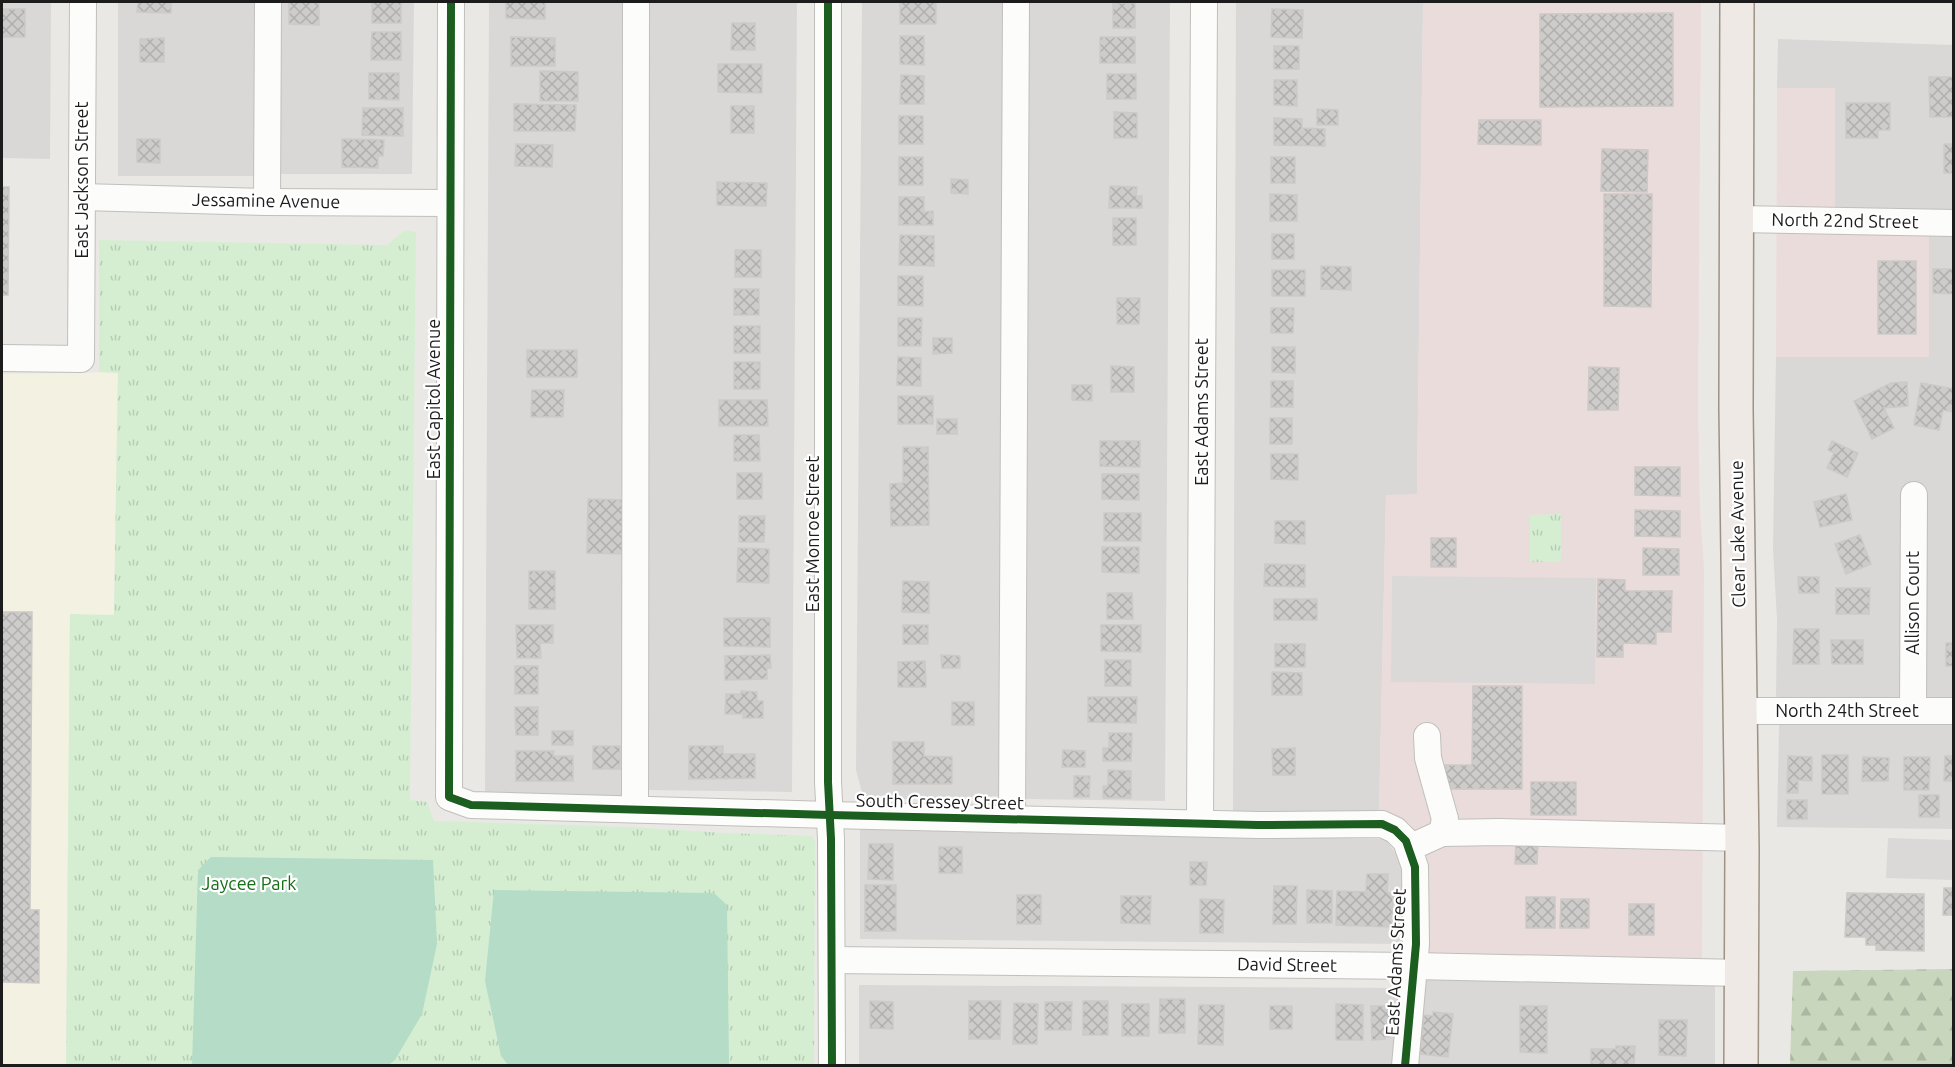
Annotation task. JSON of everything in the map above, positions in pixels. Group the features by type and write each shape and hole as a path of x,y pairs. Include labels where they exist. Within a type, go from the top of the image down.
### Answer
{"main road":[{"name":"Clear Lake Avenue","path":"1737,2 1736,409 1742,838 1740,1065"}],"street":[{"name":"East Jackson Street","path":"2,358 81,359 83,2"},
{"path":"267,202 268,2"},
{"name":"East Capitol Avenue","path":"449,797 451,2"},
{"path":"635,808 636,2"},
{"name":"East Monroe Street","path":"828,2 828,782 832,1065"},
{"path":"1012,818 1016,2"},
{"name":"East Adams Street","path":"1200,822 1204,2"},
{"name":"Jessamine Avenue","path":"82,197 267,202 450,203"},
{"name":"North 22nd Street","path":"1737,219 1953,224"},
{"name":"Allison Court","path":"1913,711 1914,495"},
{"name":"North 24th Street","path":"1741,711 1953,711"},
{"path":"1427,736 1428,758 1445,819 1442,833"},
{"name":"South Cressey Street","path":"449,797 471,805 1258,825 1360,823 1382,824 1402,839"},
{"path":"1402,839 1442,833 1500,832 1742,838"},
{"name":"East Adams Street","path":"1402,839 1415,867 1416,912 1414,966 1410,990 1405,1065"},
{"name":"David Street","path":"832,960 1414,966 1741,973"}],"shaded area":[{"path":"2,2 51,2 50,159 2,158"},
{"path":"118,2 258,2 257,176 118,176"},
{"path":"277,2 414,2 412,174 275,174"},
{"path":"489,2 628,2 624,797 485,795"},
{"path":"648,2 797,2 792,792 645,790"},
{"path":"862,2 1009,2 1003,796 864,800 856,770"},
{"path":"1028,2 1170,2 1165,801 1026,799"},
{"path":"1236,2 1423,2 1417,495 1386,496 1379,813 1233,812"},
{"path":"1423,2 1701,2 1698,406 1700,512 1704,568 1702,959 1603,962 1427,955 1427,857 1410,823 1379,813 1386,495 1417,494"},
{"path":"1778,39 1953,45 1953,829 1777,827 1779,725 1776,694 1777,620 1773,549 1776,357 1928,357 1835,236 1835,88 1777,88"},
{"path":"1777,88 1835,88 1835,235 1929,236 1929,357 1776,357"},
{"path":"118,372 114,616 70,614 66,1065 2,1065 2,374"},
{"path":"1392,576 1596,578 1595,684 1391,682"},
{"path":"860,829 1385,839 1401,860 1406,944 860,939"},
{"path":"1888,838 1953,840 1953,880 1886,878"},
{"path":"1421,977 1715,984 1715,1065 1414,1066"},
{"path":"859,985 1402,988 1396,1065 859,1066"}],"green space":[{"name":"Jaycee Park","path":"405,230 416,232 410,800 427,802 434,821 631,827 812,836 815,841 814,1065 66,1066 70,614 114,615 118,373 99,372 99,240 387,245"},
{"path":"1561,514 1561,562 1530,562 1530,515"},
{"path":"211,857 433,860 437,944 422,1014 395,1060 387,1066 192,1065 198,870"},
{"path":"494,890 714,893 727,905 729,1065 508,1065 501,1056 485,981"},
{"path":"1953,969 1953,1065 1790,1065 1793,971"}],"building":[{"path":"138,2 171,2 171,13 137,12"},
{"path":"289,2 319,2 319,25 289,24"},
{"path":"372,2 401,2 401,23 372,23"},
{"path":"506,2 545,2 545,19 506,18"},
{"path":"900,2 936,2 936,24 900,24"},
{"path":"1113,3 1135,3 1135,28 1113,28"},
{"path":"2,9 25,9 25,37 2,37"},
{"path":"1272,9 1303,10 1302,38 1271,37"},
{"path":"1673,13 1673,106 1540,107 1540,14"},
{"path":"732,23 755,23 755,50 731,50"},
{"path":"372,32 401,32 401,60 371,60"},
{"path":"900,36 924,36 924,65 900,64"},
{"path":"511,37 555,38 555,66 511,66"},
{"path":"1100,37 1135,37 1135,63 1100,63"},
{"path":"164,38 164,62 140,62 140,39"},
{"path":"1274,46 1299,46 1299,69 1274,69"},
{"path":"718,64 762,64 762,93 718,92"},
{"path":"540,71 578,72 578,101 540,101"},
{"path":"369,73 399,73 399,100 369,99"},
{"path":"1107,74 1136,74 1136,99 1107,99"},
{"path":"901,75 924,76 924,104 900,104"},
{"path":"1929,77 1954,77 1954,117 1930,117"},
{"path":"1274,80 1297,80 1297,106 1274,105"},
{"path":"1846,103 1890,103 1890,130 1878,130 1878,138 1846,138"},
{"path":"514,104 576,105 575,131 514,131"},
{"path":"731,106 754,106 754,133 731,133"},
{"path":"363,108 403,108 403,136 362,135"},
{"path":"1317,109 1338,110 1338,125 1317,125"},
{"path":"1114,112 1137,113 1137,138 1114,138"},
{"path":"899,116 923,116 923,144 899,144"},
{"path":"1274,118 1302,119 1302,128 1325,129 1325,146 1274,145"},
{"path":"1479,120 1541,120 1541,145 1478,144"},
{"path":"137,139 160,139 160,163 137,162"},
{"path":"342,139 384,140 383,156 378,156 378,168 342,167"},
{"path":"516,144 553,145 552,167 515,166"},
{"path":"1944,144 1954,144 1954,173 1944,173"},
{"path":"1602,149 1648,150 1647,192 1601,191"},
{"path":"899,157 923,157 923,185 899,185"},
{"path":"1271,157 1295,157 1295,183 1271,183"},
{"path":"951,179 968,180 968,194 951,193"},
{"path":"717,182 767,183 766,206 717,205"},
{"path":"1110,186 1137,187 1136,196 1142,196 1142,208 1109,208"},
{"path":"2,187 9,187 8,295 2,295"},
{"path":"1270,194 1297,195 1297,221 1270,221"},
{"path":"1604,194 1652,194 1651,307 1604,306"},
{"path":"899,197 924,197 924,212 933,211 933,225 899,225"},
{"path":"1113,218 1136,218 1136,245 1113,245"},
{"path":"1272,234 1294,234 1294,259 1272,259"},
{"path":"900,235 934,236 934,266 899,265"},
{"path":"735,250 761,250 761,277 735,277"},
{"path":"1878,261 1916,261 1916,334 1878,334"},
{"path":"1321,266 1351,267 1351,290 1321,289"},
{"path":"1933,269 1954,269 1954,294 1933,293"},
{"path":"1272,270 1305,270 1305,296 1272,296"},
{"path":"898,276 923,276 923,306 898,305"},
{"path":"734,289 759,289 759,315 734,315"},
{"path":"1117,298 1140,298 1139,324 1117,324"},
{"path":"1271,308 1294,308 1293,333 1271,333"},
{"path":"898,318 922,318 921,346 898,346"},
{"path":"734,326 760,326 760,353 734,353"},
{"path":"933,338 952,338 952,353 933,354"},
{"path":"1272,347 1295,347 1295,373 1272,372"},
{"path":"527,350 577,350 577,377 527,377"},
{"path":"898,357 921,358 921,386 897,385"},
{"path":"734,362 760,362 760,389 734,389"},
{"path":"1111,366 1134,367 1134,392 1111,392"},
{"path":"1589,367 1619,368 1618,410 1588,410"},
{"path":"1271,381 1293,381 1293,407 1271,407"},
{"path":"1907,382 1908,406 1884,408 1894,428 1872,439 1854,401 1891,383"},
{"path":"1921,383 1954,389 1954,412 1943,410 1939,430 1914,425"},
{"path":"1072,385 1092,385 1092,401 1072,400"},
{"path":"532,390 564,390 563,417 531,417"},
{"path":"898,396 933,396 933,424 898,424"},
{"path":"719,400 767,400 768,426 719,426"},
{"path":"1270,418 1292,418 1292,444 1270,444"},
{"path":"937,419 957,419 957,434 937,434"},
{"path":"734,435 759,435 760,461 734,461"},
{"path":"1100,441 1140,441 1140,467 1100,466"},
{"path":"1832,441 1858,453 1847,477 1827,468 1834,453 1828,450"},
{"path":"903,447 928,447 929,525 891,526 890,484 903,483"},
{"path":"1271,454 1298,454 1298,480 1271,479"},
{"path":"1635,467 1680,467 1680,496 1635,495"},
{"path":"737,473 762,473 762,499 737,499"},
{"path":"1102,474 1139,474 1139,500 1102,499"},
{"path":"1846,494 1852,520 1820,527 1814,502"},
{"path":"588,499 625,500 624,554 587,553"},
{"path":"1635,510 1680,511 1680,537 1635,536"},
{"path":"1104,513 1141,513 1141,541 1104,541"},
{"path":"739,516 765,516 764,542 739,542"},
{"path":"1275,521 1305,521 1305,544 1275,543"},
{"path":"1860,535 1871,564 1846,574 1835,544"},
{"path":"1431,538 1456,538 1456,567 1431,567"},
{"path":"1102,547 1139,547 1139,573 1102,572"},
{"path":"738,548 769,549 769,583 737,582"},
{"path":"1643,548 1679,549 1679,575 1643,575"},
{"path":"1265,564 1305,565 1305,587 1264,586"},
{"path":"529,571 555,571 555,609 529,609"},
{"path":"1798,577 1819,577 1819,593 1799,593"},
{"path":"1598,579 1625,580 1625,591 1672,591 1671,632 1656,632 1656,644 1623,643 1623,657 1597,657"},
{"path":"903,581 929,582 929,613 902,612"},
{"path":"1836,588 1870,588 1869,614 1836,614"},
{"path":"1107,593 1132,593 1133,619 1107,619"},
{"path":"1274,599 1317,599 1317,620 1274,620"},
{"path":"2,612 32,612 30,910 39,910 39,983 2,982"},
{"path":"724,618 770,618 770,647 724,646"},
{"path":"516,625 553,625 553,643 540,643 541,658 517,658"},
{"path":"903,625 928,625 928,644 903,644"},
{"path":"1101,625 1141,625 1141,652 1101,651"},
{"path":"1794,629 1819,629 1819,664 1793,664"},
{"path":"1831,640 1863,640 1863,664 1832,664"},
{"path":"1946,643 1954,643 1954,666 1946,666"},
{"path":"1275,644 1305,644 1305,667 1275,667"},
{"path":"770,655 771,668 767,668 767,679 725,680 725,656"},
{"path":"941,655 960,656 960,668 942,668"},
{"path":"1105,660 1131,660 1131,686 1105,686"},
{"path":"925,661 926,687 898,687 898,662"},
{"path":"515,666 538,666 538,694 515,694"},
{"path":"1272,672 1302,673 1302,695 1272,695"},
{"path":"1473,686 1522,686 1522,789 1445,789 1445,765 1472,765"},
{"path":"741,691 757,692 757,701 763,701 763,718 743,718 743,714 725,714 726,694 741,694"},
{"path":"1088,697 1137,697 1136,723 1088,722"},
{"path":"952,702 974,702 974,725 952,725"},
{"path":"515,707 538,707 538,735 516,735"},
{"path":"552,731 573,731 573,745 552,745"},
{"path":"1109,733 1132,733 1131,761 1103,761 1103,748 1109,748"},
{"path":"893,742 924,742 924,756 952,757 952,784 893,784"},
{"path":"593,746 620,746 620,769 593,769"},
{"path":"689,746 723,746 723,754 755,754 755,778 689,779"},
{"path":"1295,748 1295,775 1273,775 1272,749"},
{"path":"1063,750 1085,751 1085,767 1062,767"},
{"path":"516,751 554,751 553,756 573,756 573,781 516,781"},
{"path":"1822,755 1848,755 1848,794 1822,794"},
{"path":"1788,756 1812,757 1812,781 1798,780 1798,793 1787,793"},
{"path":"1945,756 1954,756 1954,781 1944,781"},
{"path":"1863,757 1889,758 1888,781 1862,781"},
{"path":"1904,757 1930,757 1929,790 1904,790"},
{"path":"1108,770 1131,771 1131,798 1103,798 1103,786 1108,786"},
{"path":"1074,776 1090,776 1089,797 1074,797"},
{"path":"1531,782 1576,782 1576,815 1531,815"},
{"path":"1919,795 1939,795 1939,817 1919,817"},
{"path":"1787,800 1807,800 1807,819 1787,819"},
{"path":"1516,841 1538,842 1537,864 1515,864"},
{"path":"869,844 893,844 893,880 868,879"},
{"path":"939,847 962,847 962,873 939,873"},
{"path":"1190,862 1207,862 1206,885 1190,885"},
{"path":"1367,874 1388,874 1387,893 1393,893 1392,927 1336,925 1337,891 1366,892"},
{"path":"865,885 896,885 896,931 865,931"},
{"path":"1274,886 1297,886 1296,924 1273,924"},
{"path":"1944,888 1954,888 1954,915 1943,915"},
{"path":"1307,890 1332,891 1332,923 1307,923"},
{"path":"1847,893 1924,894 1924,951 1876,950 1876,945 1866,945 1866,937 1845,937"},
{"path":"1017,895 1041,895 1041,924 1017,924"},
{"path":"1121,896 1151,896 1150,924 1121,923"},
{"path":"1526,897 1555,897 1555,928 1526,928"},
{"path":"1200,899 1224,900 1223,933 1200,933"},
{"path":"1561,899 1589,899 1589,928 1560,928"},
{"path":"1629,904 1654,904 1654,935 1629,935"},
{"path":"1160,999 1185,999 1185,1033 1159,1033"},
{"path":"870,1001 893,1002 893,1029 870,1028"},
{"path":"969,1001 1001,1001 1000,1039 969,1039"},
{"path":"1083,1001 1108,1001 1108,1035 1083,1035"},
{"path":"1045,1002 1072,1002 1071,1030 1045,1030"},
{"path":"1014,1003 1038,1004 1037,1044 1013,1044"},
{"path":"1122,1004 1149,1004 1149,1036 1122,1036"},
{"path":"1336,1004 1363,1005 1363,1040 1336,1040"},
{"path":"1199,1005 1224,1005 1223,1045 1198,1044"},
{"path":"1270,1006 1292,1006 1292,1029 1270,1029"},
{"path":"1371,1006 1392,1006 1390,1037 1372,1040"},
{"path":"1520,1006 1547,1006 1547,1053 1520,1052"},
{"path":"1433,1012 1453,1014 1448,1057 1420,1054 1424,1015 1433,1016"},
{"path":"1659,1020 1687,1020 1686,1056 1659,1055"},
{"path":"1616,1046 1635,1046 1634,1066 1591,1066 1591,1049 1616,1049"}],"cycle path":[{"path":"451,2 449,797 471,805 1258,825 1382,824 1395,830 1406,841 1415,867 1416,944 1405,1066"},
{"path":"828,2 828,782 831,839 832,1066"}]}
